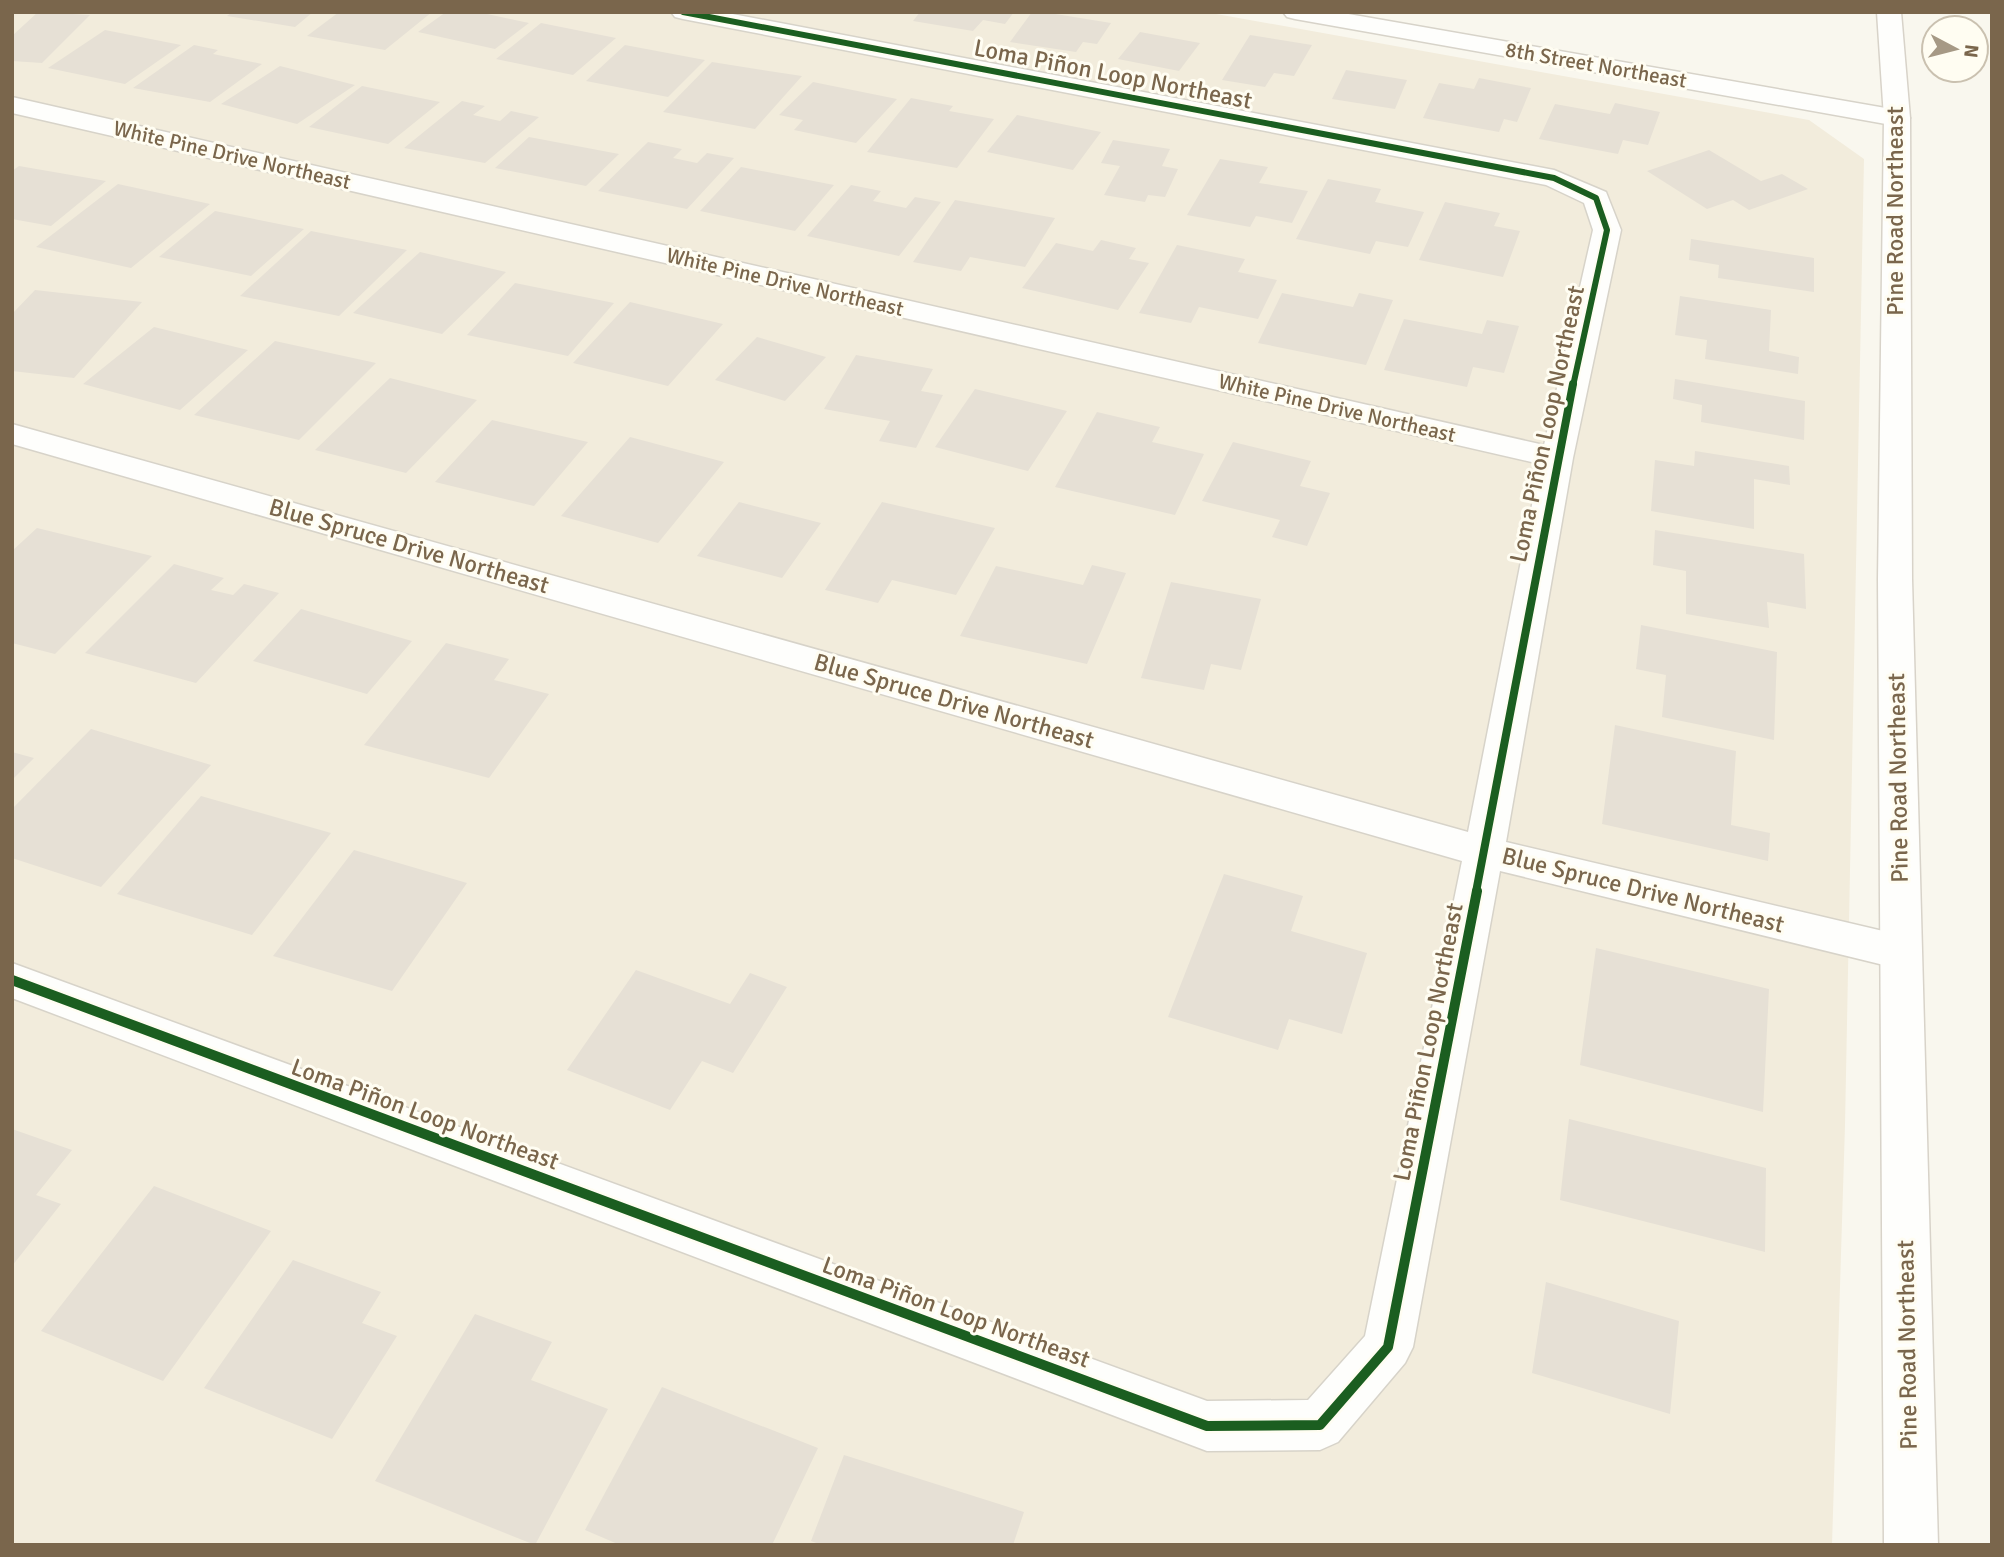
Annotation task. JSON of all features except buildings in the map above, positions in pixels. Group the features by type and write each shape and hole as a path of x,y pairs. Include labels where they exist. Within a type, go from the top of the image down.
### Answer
{"street":[{"name":"Loma Piñon Loop Northeast","path":"12,980 1207,1426 1320,1425 1388,1347 1557,458 1607,230 1596,198 1554,178 683,12"},
{"name":"8th Street Northeast","path":"1295,12 1897,118"},
{"name":"Pine Road Northeast","path":"1889,12 1897,118 1895,579 1911,1545"},
{"name":"White Pine Drive Northeast","path":"12,105 1557,458"},
{"name":"Blue Spruce Drive Northeast","path":"12,434 1484,852 1900,952"}],"shaded area":[{"path":"12,12 1205,12 1809,120 1864,159 1845,1125 1832,1545 12,1545"}],"cycle path":[{"path":"12,980 1207,1426 1320,1425 1388,1347 1557,458 1607,230 1596,198 1554,178 683,12"}]}
